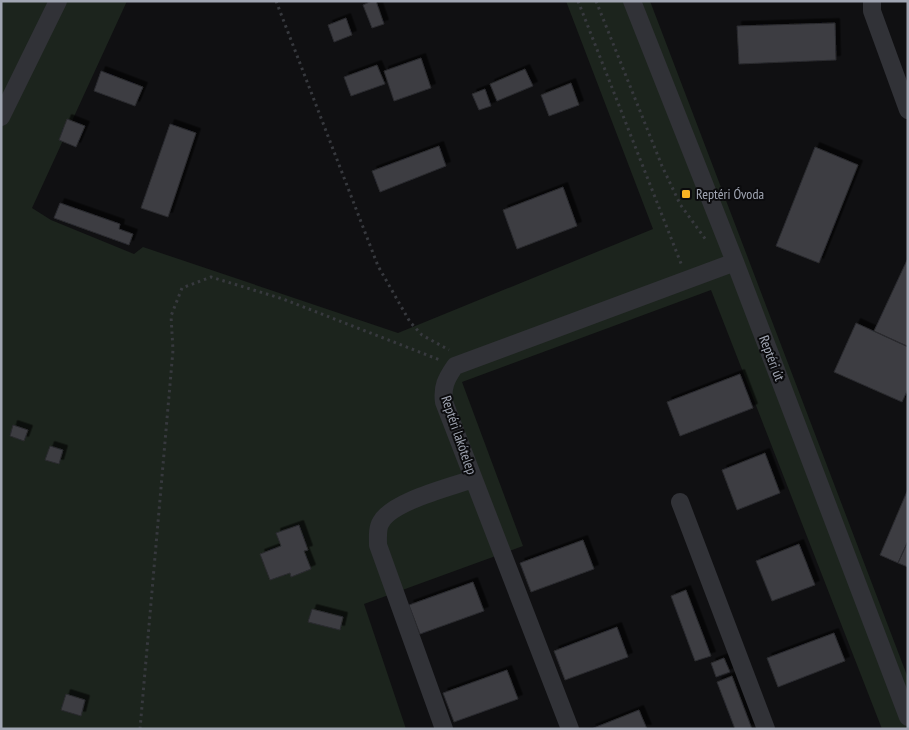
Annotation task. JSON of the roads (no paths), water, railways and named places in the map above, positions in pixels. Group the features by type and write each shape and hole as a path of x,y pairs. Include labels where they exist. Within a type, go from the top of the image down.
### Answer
{"street":[{"path":"1,117 58,1"},
{"name":"Reptéri út","path":"632,1 728,265 908,717"},
{"path":"872,1 872,12 907,106"},
{"name":"Reptéri lakótelep","path":"570,729 444,402 443,391 446,379 463,363 728,265"},
{"path":"444,729 378,545 378,531 381,521 405,503 473,479"},
{"path":"680,502 766,729"}],"place":[{"name":"Reptéri Óvoda","path":"686,194"}]}
